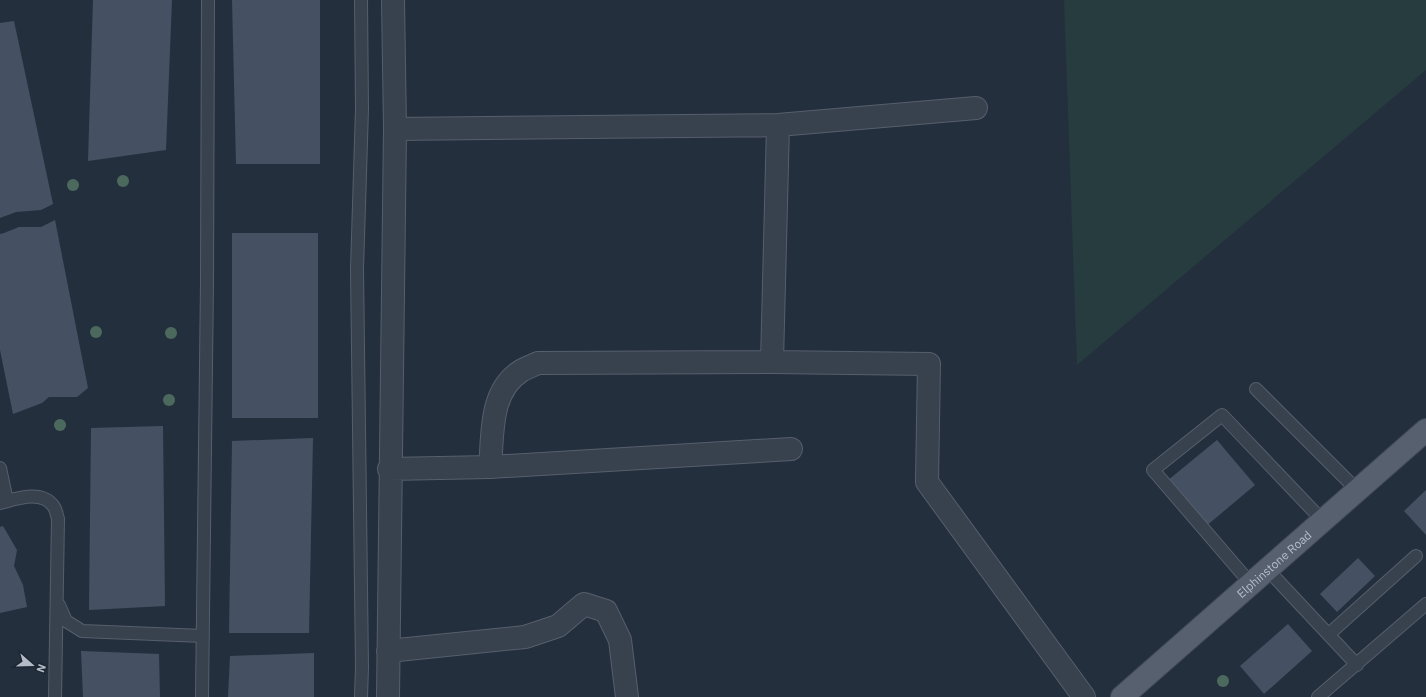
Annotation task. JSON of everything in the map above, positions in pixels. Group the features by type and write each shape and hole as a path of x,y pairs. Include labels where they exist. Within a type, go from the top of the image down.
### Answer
{"main road":[{"name":"Elphinstone Road","path":"1122,697 1426,430"}],"street":[{"path":"388,697 394,129 393,0"},
{"path":"394,129 778,125 976,108"},
{"path":"772,362 778,125"},
{"path":"490,467 495,408 506,386 520,372 538,363 772,362 929,364 927,482 1084,697"},
{"path":"390,469 490,467 791,449"},
{"path":"388,651 524,636 558,626 584,604 606,611 620,640 627,697"}],"lane":[{"path":"202,697 207,282 208,0"},
{"path":"361,0 362,109 357,269 362,667 361,697"},
{"path":"1256,389 1357,490"},
{"path":"1251,584 1153,470 1222,414 1323,521"},
{"path":"0,468 4,502 30,496 45,498 54,507 58,519 55,697"},
{"path":"1329,634 1416,556"},
{"path":"1267,569 1357,664"},
{"path":"57,600 66,621 82,631 203,636"},
{"path":"1318,697 1426,604"}],"green space":[{"path":"1064,0 1426,0 1426,70 1077,365"}],"building":[{"path":"93,0 172,0 166,150 88,161"},
{"path":"232,0 320,0 320,164 236,164"},
{"path":"14,21 53,204 41,210 16,212 0,218 0,23"},
{"path":"55,220 88,388 77,397 49,397 42,403 13,414 0,350 0,234 19,227 41,227"},
{"path":"232,233 318,233 318,418 232,418"},
{"path":"163,426 165,606 89,610 91,428"},
{"path":"313,438 309,633 229,633 232,441"},
{"path":"1217,440 1255,485 1205,527 1167,481"},
{"path":"1426,490 1426,535 1404,511"},
{"path":"3,526 17,550 14,566 23,585 27,607 0,613 0,527"},
{"path":"1358,558 1375,576 1337,612 1320,594"},
{"path":"1288,624 1312,651 1264,694 1240,666"},
{"path":"81,651 159,654 160,697 83,697"},
{"path":"314,653 314,697 228,697 230,656"}]}
